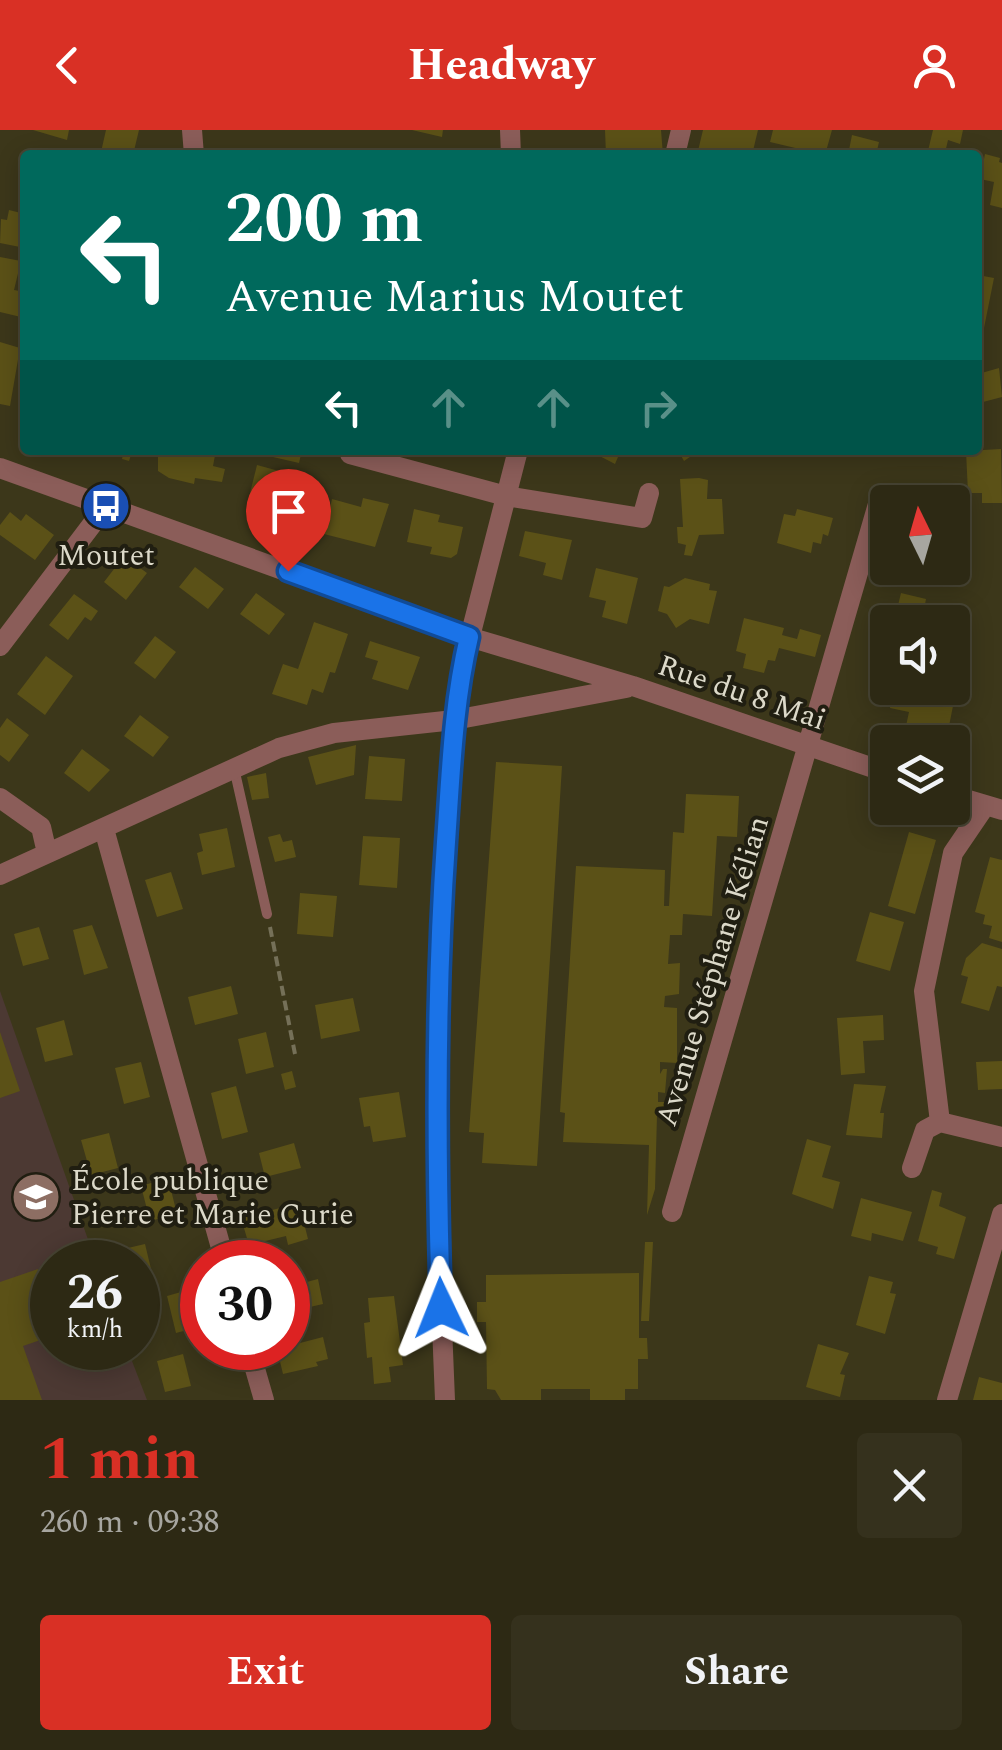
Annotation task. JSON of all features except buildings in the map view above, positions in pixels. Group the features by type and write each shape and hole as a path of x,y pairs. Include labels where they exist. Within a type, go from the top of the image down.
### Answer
{"street":[{"path":"354,455 506,496 642,518 650,493"},
{"path":"445,1400 436,1178 440,948 454,720 469,637 517,455"},
{"name":"Rue du 8 Mai","path":"0,468 469,637 633,686 870,767"},
{"path":"0,646 106,506"},
{"name":"Avenue Stéphane Kélian","path":"672,1212 870,532"},
{"path":"0,875 279,748 334,733 454,720 633,686"},
{"path":"0,798 41,827 47,853"},
{"path":"940,1122 924,991 953,853 994,808 970,801"},
{"path":"104,829 220,1240"},
{"path":"912,1168 925,1130 940,1122 1002,1137"},
{"path":"947,1400 1002,1214"},
{"path":"255,1370 264,1400"}],"lane":[{"path":"234,768 267,914"}],"path":[{"path":"267,914 294,1054"}],"shaded area":[{"name":"École publique Pierre et Marie Curie","path":"0,991 88,1240 30,1240 30,1370 135,1370 147,1400 0,1400"}],"place":[{"name":"Moutet","path":"106,506"},
{"name":"École publique Pierre et Marie Curie","path":"36,1197"}],"route":[{"path":"288,571 469,637 454,720 440,948 436,1178 441,1308"}]}
